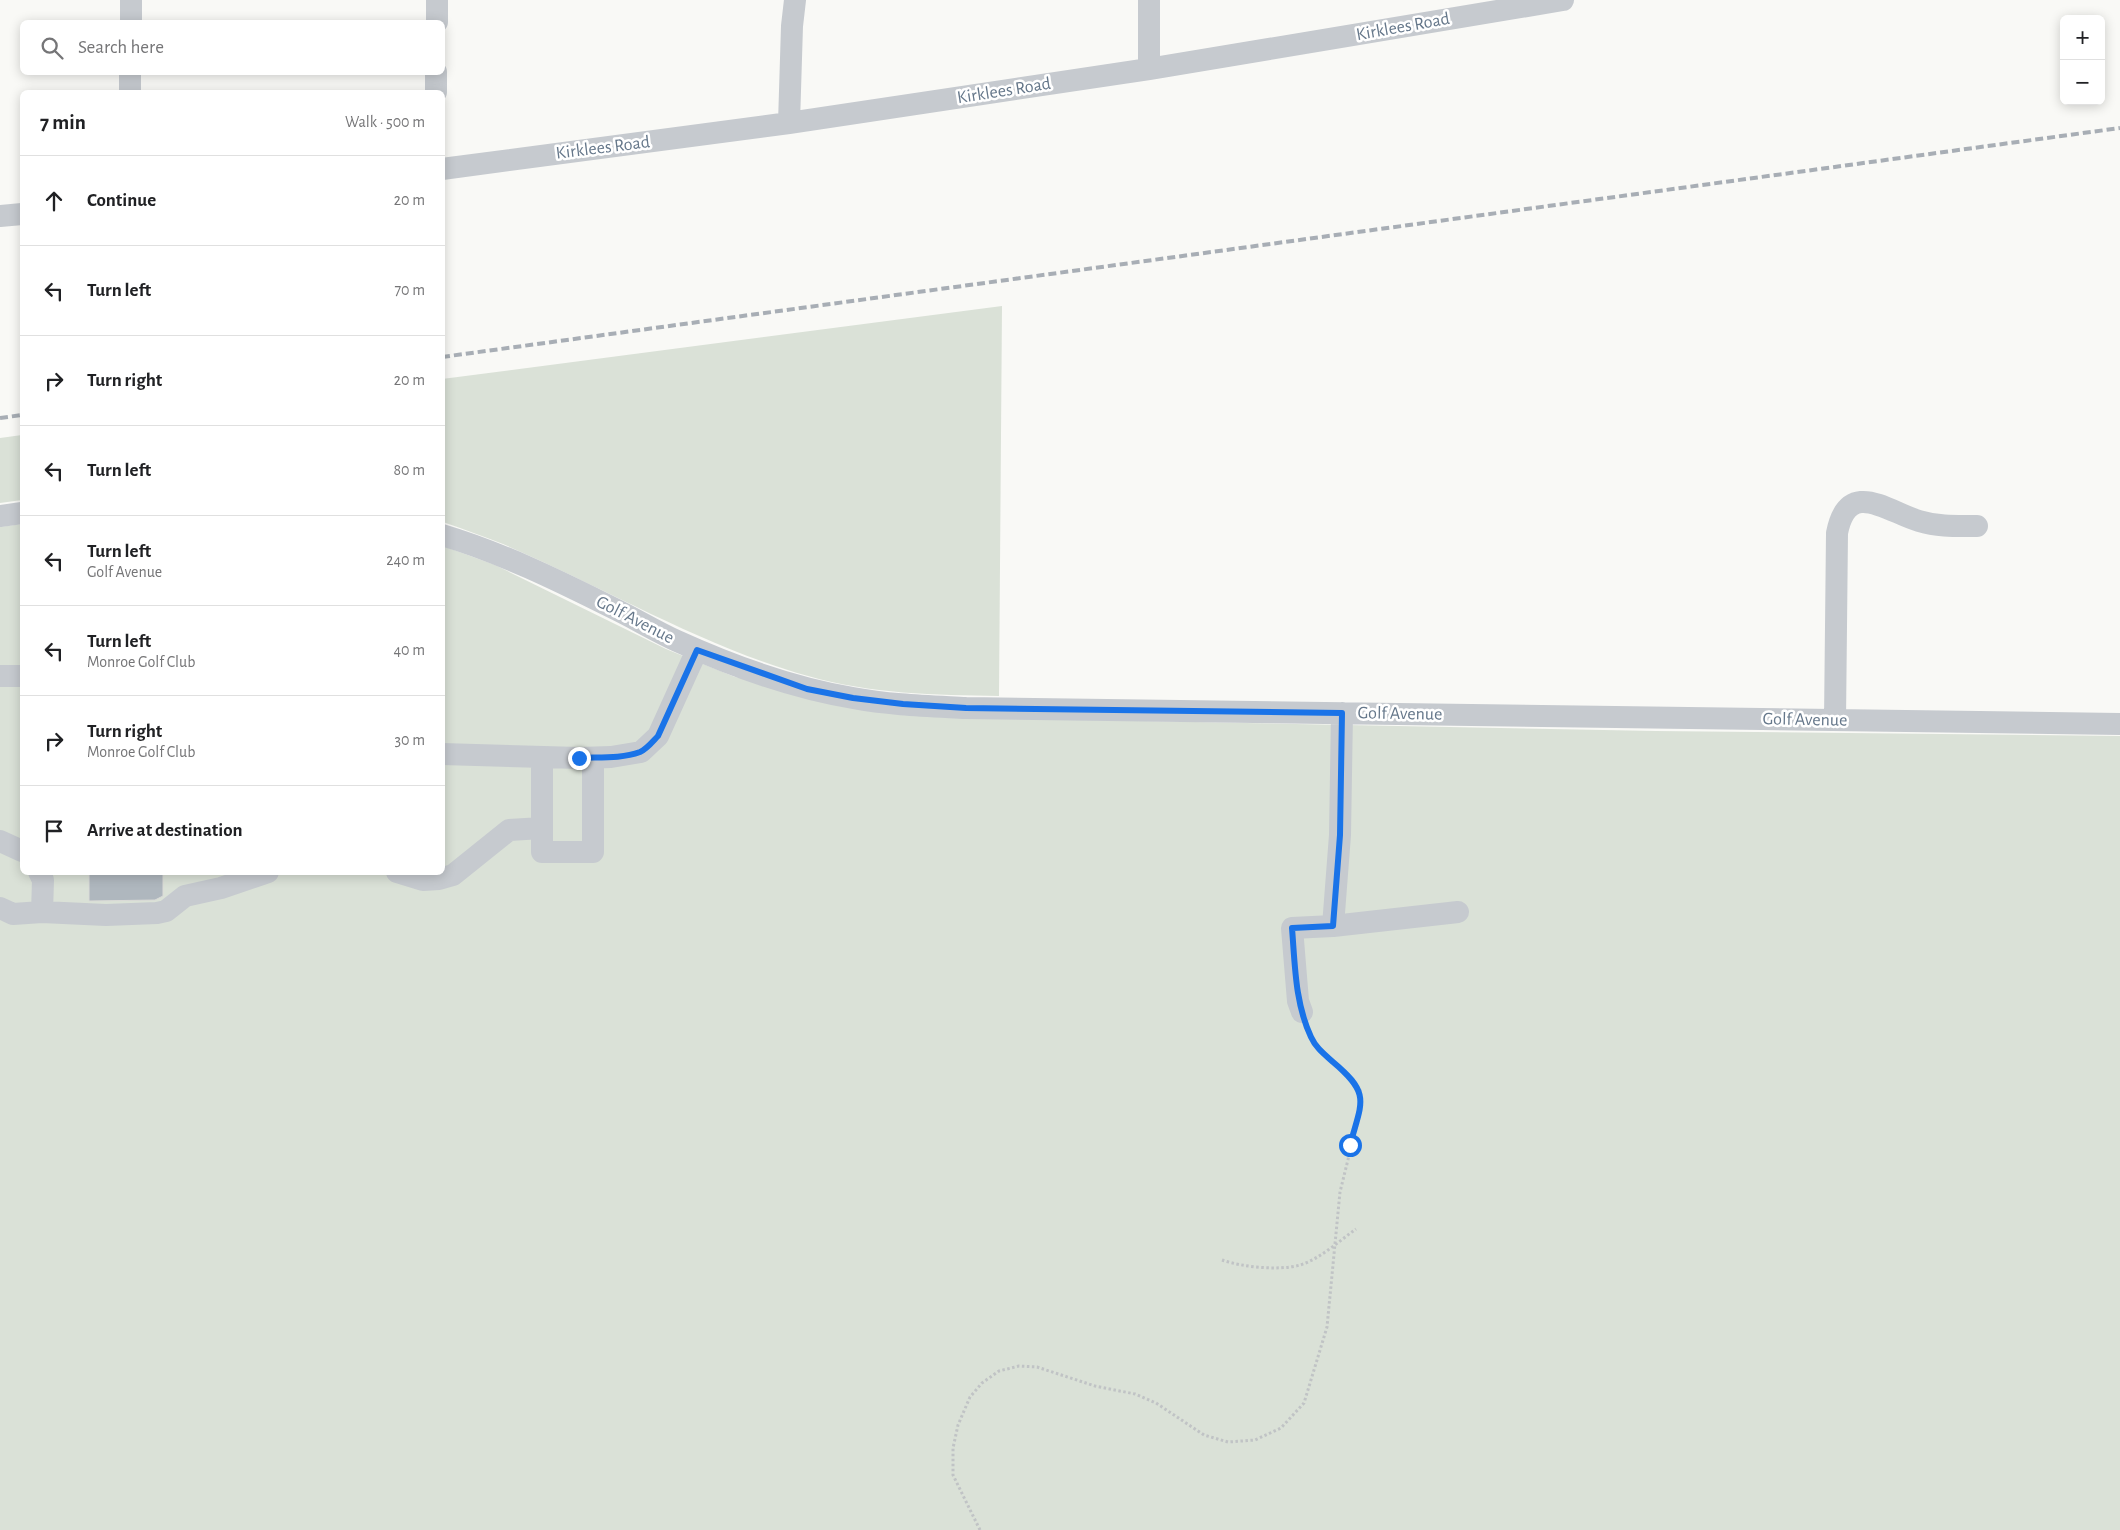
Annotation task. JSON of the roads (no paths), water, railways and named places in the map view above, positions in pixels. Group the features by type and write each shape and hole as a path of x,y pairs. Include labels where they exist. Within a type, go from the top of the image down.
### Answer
{"street":[{"path":"130,20 131,0"},
{"path":"437,0 437,20"},
{"path":"789,123 792,26 795,0"},
{"path":"1149,0 1149,69"},
{"name":"Kirklees Road","path":"445,169 789,123 1149,69 1563,0"},
{"path":"130,75 130,90"},
{"path":"436,75 436,90"},
{"path":"0,216 20,214"},
{"path":"1835,720 1837,533 1844,512 1852,505 1863,501 1890,508 1918,521 1942,526 1977,526"},
{"path":"0,516 20,513"},
{"name":"Golf Avenue","path":"445,536 512,560 697,650 807,689 853,698 903,704 966,708 2120,724"},
{"path":"445,754 593,758 641,752 658,736 697,650"},
{"path":"0,676 20,676"},
{"path":"1333,926 1340,835 1342,713"},
{"path":"542,758 542,852 593,852 593,758"},
{"path":"407,875 423,880 439,879 453,875 509,830 542,828"},
{"path":"0,842 20,850"},
{"path":"40,875 43,880 42,912"},
{"path":"0,908 13,914 42,912 157,913 166,911 185,896 220,888 259,875"},
{"path":"1302,1012 1298,1001 1292,928 1333,926 1458,912"}],"railway":[{"path":"445,357 2120,128"},
{"path":"0,418 20,415"}]}
